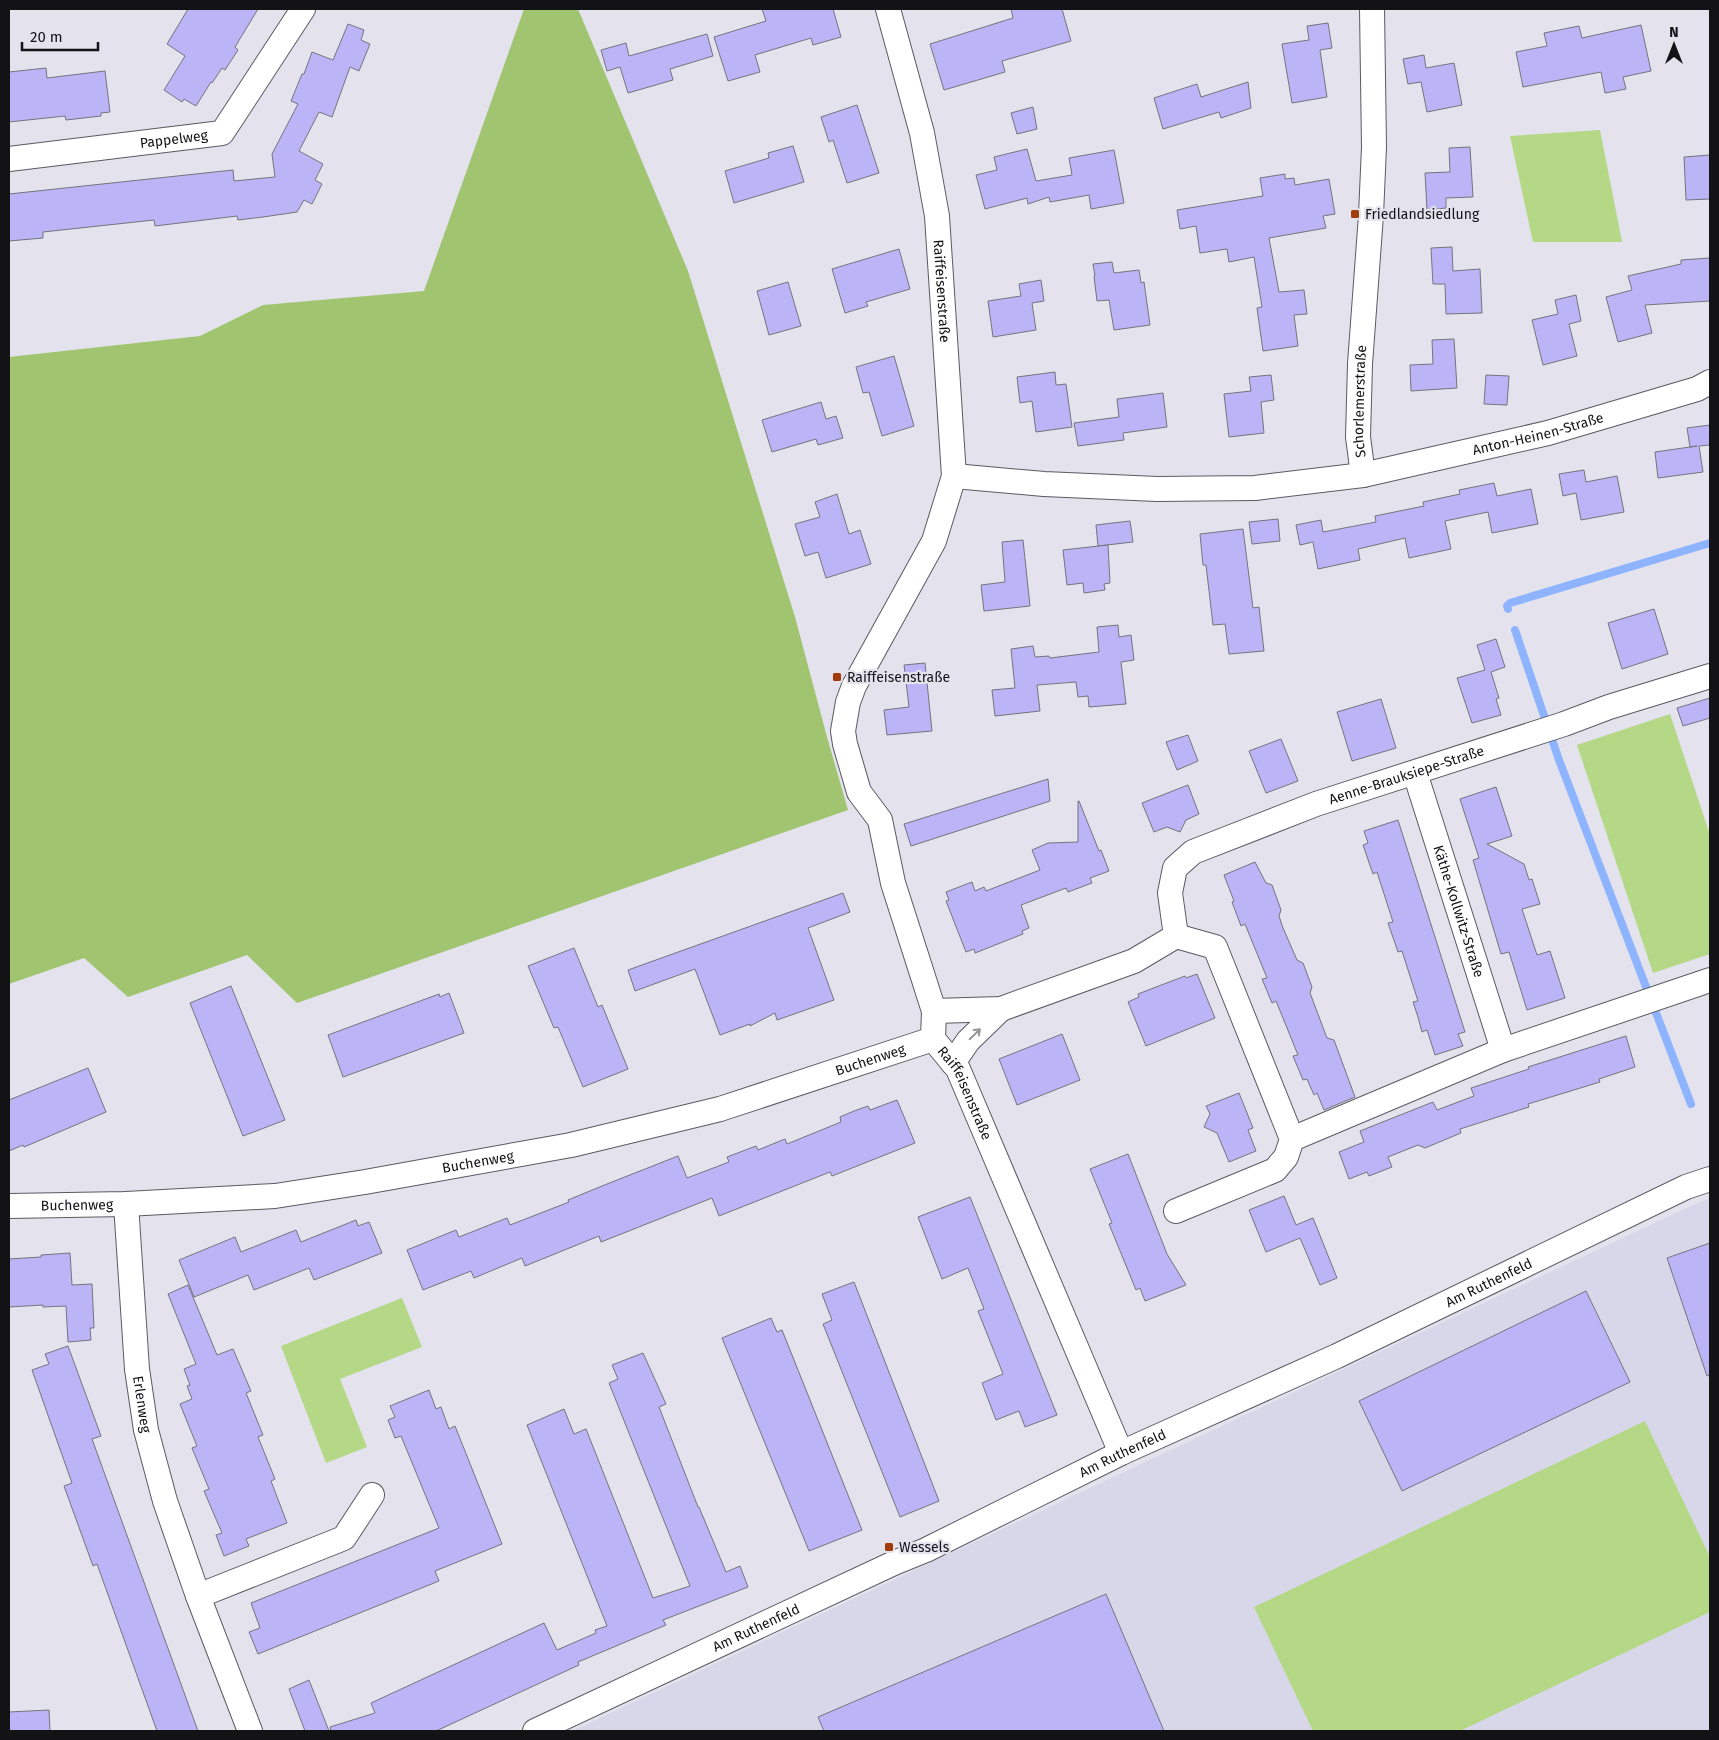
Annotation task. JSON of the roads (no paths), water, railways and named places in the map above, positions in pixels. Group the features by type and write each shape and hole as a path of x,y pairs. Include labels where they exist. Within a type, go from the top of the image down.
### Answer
{"street":[{"name":"Pappelweg","path":"9,159 222,133 303,9"},
{"name":"Raiffeisenstraße","path":"888,9 922,133 937,216 954,476 934,541 854,686 848,702 843,731 845,744 859,792 880,820 893,883 934,1011 933,1039 958,1069 1121,1453"},
{"name":"Schorlemerstraße","path":"954,476 1044,484 1156,490 1255,488 1363,475 1358,437 1360,364 1374,147 1372,9"},
{"name":"Anton-Heinen-Straße","path":"1363,475 1548,433 1697,389 1710,382"},
{"name":"Aenne-Brauksiepe-Straße","path":"1176,936 1170,893 1175,868 1193,852 1316,804 1710,676"},
{"name":"Käthe-Kollwitz-Straße","path":"1415,773 1503,1050"},
{"path":"934,1011 1001,1009 1134,961 1176,936 1216,947 1292,1139 1286,1156 1275,1170 1176,1211"},
{"path":"1292,1139 1503,1050 1710,980"},
{"path":"953,1063 968,1041 1001,1009"},
{"name":"Buchenweg","path":"9,1206 126,1204 275,1196 571,1145 720,1109 933,1039"},
{"name":"Am Ruthenfeld","path":"535,1731 894,1563 926,1550 1121,1453 1337,1356 1686,1187 1710,1178"},
{"name":"Erlenweg","path":"126,1204 137,1370 146,1430 165,1501 198,1596 250,1731"},
{"path":"198,1596 344,1538 372,1495"}],"waterway":[{"path":"1508,609 1507,606 1510,603 1710,543"},
{"path":"1515,630 1559,760 1691,1104"}],"place":[{"name":"Friedlandsiedlung","path":"1355,214"},
{"name":"Raiffeisenstraße","path":"837,677"},
{"name":"Wessels","path":"889,1547"}]}
